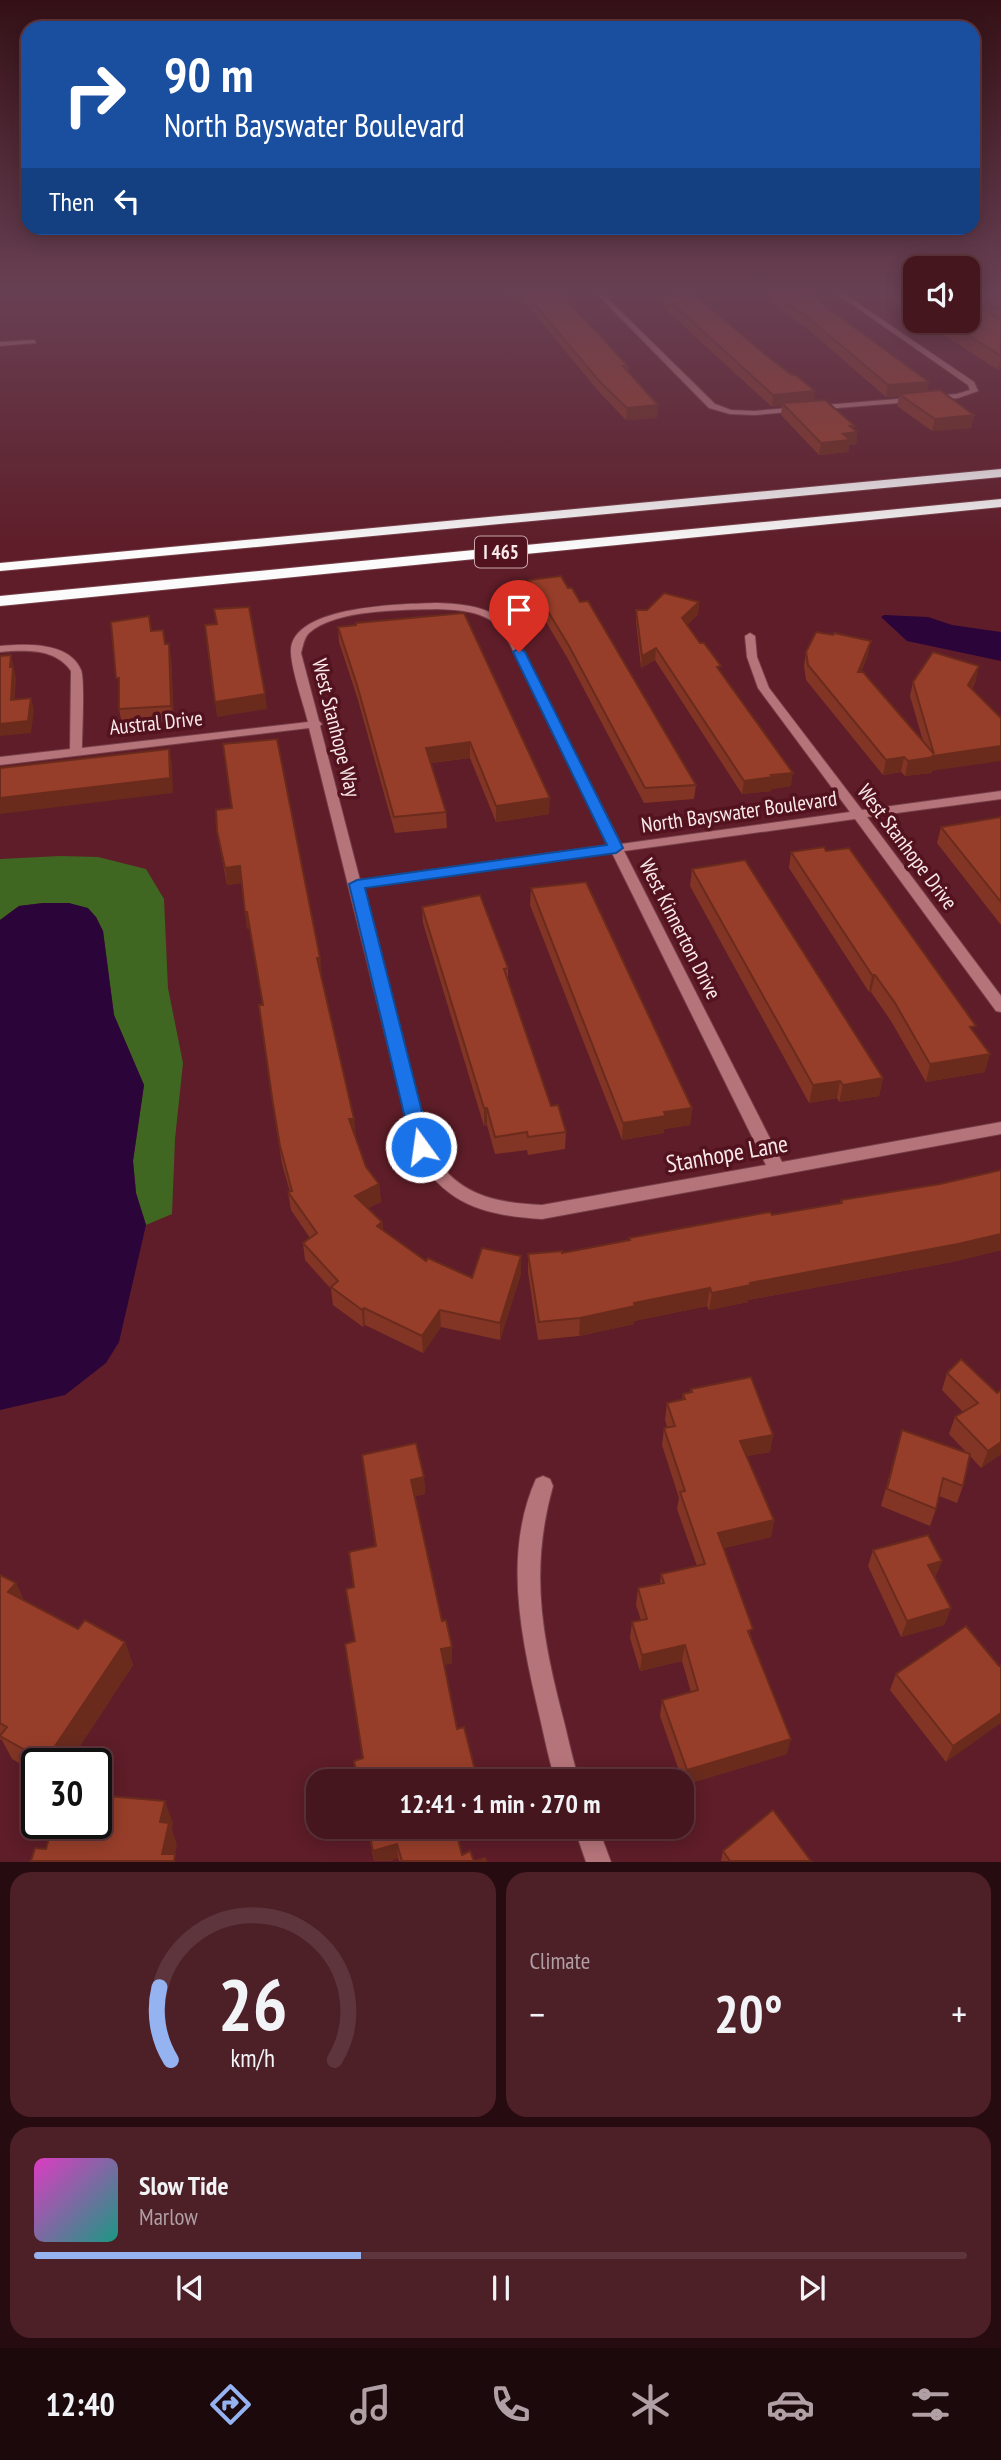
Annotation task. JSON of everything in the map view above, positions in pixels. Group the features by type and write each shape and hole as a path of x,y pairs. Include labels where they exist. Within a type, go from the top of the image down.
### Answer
{"highway":[{"name":"I 465","path":"0,567 1001,473"},
{"name":"I 465","path":"0,601 1001,503"}],"street":[{"path":"682,376 712,406 723,411 754,413 958,396 974,391 973,386 958,376"},
{"name":"West Kinnerton Drive","path":"392,609 463,606 492,616 506,627 777,1170"},
{"name":"West Stanhope Way","path":"392,609 333,617 303,633 296,653 357,884 421,1147 438,1176 462,1195"},
{"name":"West Stanhope Drive","path":"751,636 752,657 764,688 1001,1007"},
{"path":"0,649 44,650 60,655 73,665 76,671 76,752"},
{"name":"Austral Drive","path":"0,761 316,724"},
{"name":"North Bayswater Boulevard","path":"357,884 1001,795"},
{"name":"Stanhope Lane","path":"462,1195 506,1211 542,1212 1001,1128"},
{"path":"543,1486 528,1564 530,1616 534,1652 565,1769"},
{"path":"591,1839 599,1861"}],"green space":[{"path":"98,857 146,869 164,899 168,988 183,1063 175,1139 172,1214 146,1225 136,1193 133,1161 144,1085 114,1015 103,931 96,917 69,903 19,906 0,920 0,859"}],"shaded area":[{"path":"881,617 928,617 952,625 1001,632 1001,661 907,641"},
{"path":"69,903 88,908 103,931 114,1015 144,1085 133,1161 136,1193 146,1225 119,1342 106,1363 65,1395 0,1410 0,920 19,906"}],"building":[{"path":"595,376 632,376 658,405 627,408"},
{"path":"752,376 797,376 815,391 773,395"},
{"path":"877,376 921,376 929,382 888,385"},
{"path":"940,390 974,415 935,419 899,394"},
{"path":"825,400 855,426 850,426 857,432 843,434 850,440 821,443 782,403"},
{"path":"561,576 580,602 588,601 696,785 645,788 569,646 529,580"},
{"path":"664,593 699,602 682,618 721,666 717,667 793,773 744,781 656,648 642,656 636,610 647,610"},
{"path":"249,607 265,694 215,702 205,625 217,624 214,609"},
{"path":"464,613 550,798 496,806 470,742 426,748 446,812 394,817 338,627"},
{"path":"149,616 151,631 163,630 165,644 169,644 171,706 119,709 119,678 116,678 111,622"},
{"path":"816,632 871,641 858,672 863,672 934,754 913,682 933,652 979,666 968,685 1001,718 1001,746 908,761 904,757 886,760 808,665 806,652"},
{"path":"11,655 11,700 31,698 28,721 0,724 0,656"},
{"path":"277,739 320,958 317,958 354,1119 349,1119 366,1167 379,1184 355,1196 382,1222 377,1226 426,1261 428,1258 472,1278 482,1248 521,1256 500,1323 440,1310 422,1336 364,1308 362,1310 331,1287 338,1281 303,1243 317,1233 288,1192 292,1191 280,1146 273,1104 259,1005 263,1005 245,912 240,866 225,868 217,831 216,810 232,808 223,744"},
{"path":"169,749 170,778 0,798 0,768"},
{"path":"1001,817 1001,902 941,827"},
{"path":"824,847 826,851 849,848 976,1026 970,1027 990,1054 930,1064 895,1003 875,975 872,975 791,852"},
{"path":"745,860 883,1078 843,1085 840,1081 813,1085 692,869"},
{"path":"586,882 692,1108 664,1112 666,1116 623,1123 531,888"},
{"path":"480,895 508,968 504,969 551,1106 558,1105 566,1132 528,1137 527,1132 495,1137 487,1108 484,1108 422,907"},
{"path":"1001,1170 1001,1234 750,1283 751,1285 712,1293 710,1288 634,1303 635,1306 580,1318 539,1322 528,1254 562,1253 770,1212 772,1215 842,1203 841,1200 940,1184"},
{"path":"961,1359 997,1393 1001,1390 1001,1442 988,1451 955,1417 978,1403 947,1373"},
{"path":"751,1377 773,1435 740,1441 774,1520 718,1533 753,1629 748,1631 791,1739 687,1769 662,1700 698,1690 685,1645 642,1655 632,1622 647,1619 638,1588 664,1583 661,1574 705,1564 680,1492 685,1491 664,1428 675,1426 667,1403 685,1399 683,1394 692,1392 691,1389"},
{"path":"902,1430 970,1454 963,1486 943,1478 936,1509 887,1489"},
{"path":"416,1443 424,1477 411,1480 442,1621 446,1620 452,1647 441,1649 457,1729 464,1727 475,1769 356,1769 354,1761 363,1758 345,1644 355,1641 346,1589 354,1587 349,1552 376,1546 362,1455"},
{"path":"928,1535 942,1561 928,1565 951,1608 907,1621 873,1550"},
{"path":"0,1575 16,1583 8,1592 78,1629 85,1620 125,1642 54,1748 22,1748 0,1736 7,1727 0,1723"},
{"path":"966,1626 1001,1666 1001,1713 953,1746 896,1674"},
{"path":"112,1796 165,1801 160,1822 169,1823 162,1854 175,1854 174,1861 31,1861 35,1848 46,1849 49,1839 112,1839"},
{"path":"773,1810 811,1861 730,1861 723,1851"},
{"path":"370,1839 458,1839 462,1855 470,1851 474,1861 402,1861 397,1844 373,1851"}],"route":[{"path":"421,1147 357,884 616,848 519,652"}]}
